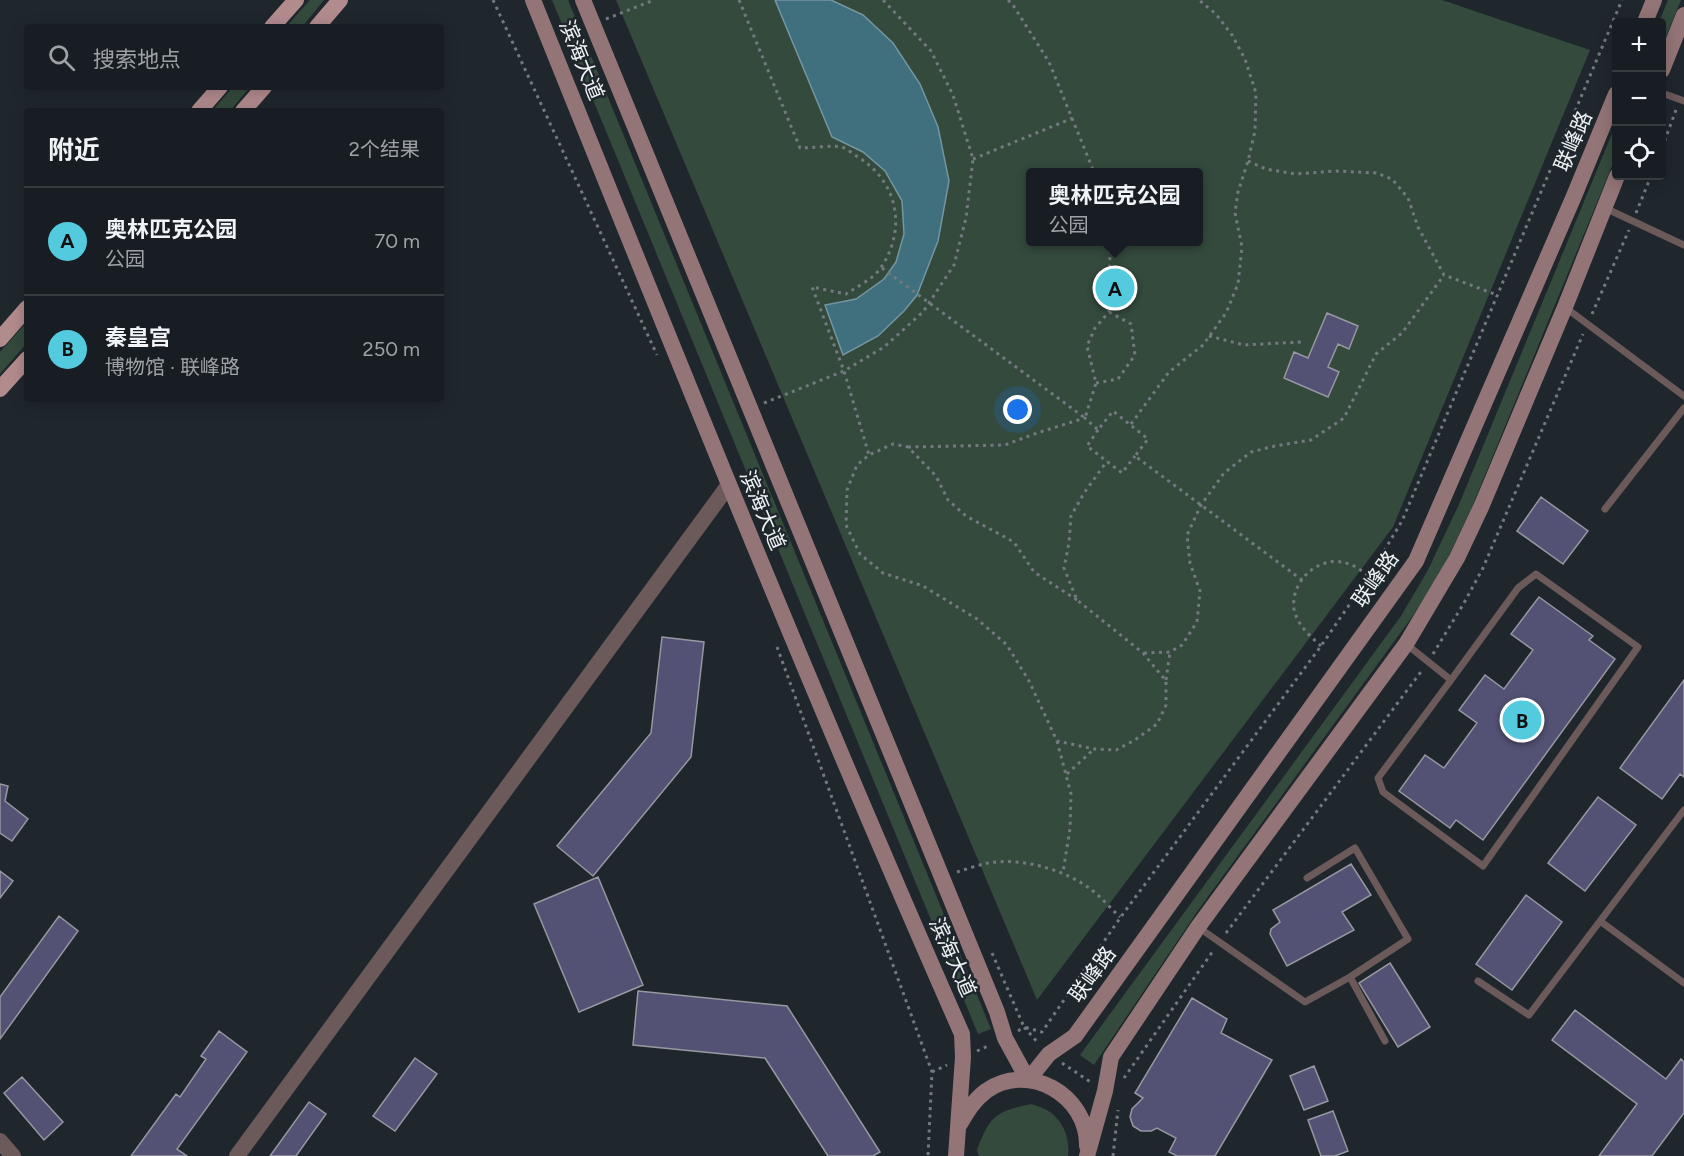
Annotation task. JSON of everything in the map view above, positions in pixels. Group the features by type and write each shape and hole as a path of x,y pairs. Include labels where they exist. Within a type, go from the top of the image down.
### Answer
{"main road":[{"path":"275,24 296,0"},
{"path":"320,24 340,0"},
{"name":"滨海大道","path":"533,0 728,486 901,896 962,1034 963,1057 957,1152"},
{"name":"滨海大道","path":"583,0 997,1012 1005,1038 1028,1080"},
{"path":"1647,18 1654,0"},
{"path":"1666,60 1684,15"},
{"path":"202,108 217,90"},
{"path":"246,108 261,90"},
{"name":"联峰路","path":"1028,1080 1049,1054 1075,1036 1416,561 1612,106"},
{"path":"1087,1156 1105,1091 1111,1058 1198,927 1406,644 1457,558 1482,505 1565,307 1615,180"},
{"path":"0,339 24,311"},
{"path":"0,389 24,361"},
{"path":"957,1152 960,1124 971,1105 987,1090 1006,1082 1028,1080 1049,1086 1067,1098 1080,1115 1084,1126 1087,1136 1087,1156"}],"street":[{"path":"237,1156 728,486"},
{"path":"0,1141 13,1156"}],"lane":[{"path":"1666,94 1682,100"},
{"path":"1603,208 1684,245"},
{"path":"1565,307 1684,396"},
{"path":"1605,509 1684,408"},
{"path":"1536,574 1638,647 1483,866 1383,792 1378,778 1451,680 1518,588 1536,574"},
{"path":"1406,644 1451,680"},
{"path":"1478,981 1529,1015 1684,810"},
{"path":"1198,927 1305,1002 1350,977 1408,939 1355,849 1307,878"},
{"path":"1600,921 1684,983"},
{"path":"1350,977 1385,1041"}],"path":[{"path":"493,0 657,355"},
{"path":"602,10 606,19 654,0"},
{"path":"739,0 800,148 842,147 880,174 893,197 895,218 893,243 881,268 865,283 846,294 813,287 844,371 869,455"},
{"path":"764,402 844,371 884,347 923,312 954,265 966,218 973,159 953,95 931,51 883,0"},
{"path":"1008,0 1049,62 1092,168"},
{"path":"1131,424 1169,372 1203,345 1226,313 1238,284 1242,247 1235,213 1238,192 1255,131 1256,93 1245,59 1232,35 1216,14 1198,0"},
{"path":"1024,1027 1042,1032 1120,918 1322,646 1369,576 1402,521 1622,0"},
{"path":"1666,138 1682,100"},
{"path":"973,159 1073,118"},
{"path":"1248,161 1266,169 1295,174 1336,171 1376,173 1392,180 1408,198 1418,227 1444,274 1497,295"},
{"path":"1085,418 1096,383 1088,346 1095,328 1109,312 1110,246"},
{"path":"881,268 1098,429"},
{"path":"1143,653 1170,652 1182,645 1197,622 1200,591 1190,563 1187,535 1201,505 1224,473 1251,452 1311,440 1344,418 1376,354 1402,333 1444,274"},
{"path":"1096,383 1118,379 1135,354 1131,324 1109,312"},
{"path":"1209,336 1244,345 1301,342"},
{"path":"1113,411 1131,424 1148,439 1122,473 1087,446 1113,411"},
{"path":"1063,872 1070,829 1071,794 1057,741 1029,681 1006,645 976,619 923,586 883,573 860,554 846,525 847,490 857,465 869,455 893,444 908,447 1005,445 1085,418"},
{"path":"908,447 936,476 948,500 966,516 1014,542 1034,572 1077,600 1143,653 1166,681"},
{"path":"1135,456 1302,580"},
{"path":"1077,600 1064,568 1071,516 1107,461"},
{"path":"1322,646 1303,629 1294,610 1295,591 1302,580 1317,565 1331,561 1349,564 1369,576"},
{"path":"774,639 932,1072 928,1156"},
{"path":"1057,741 1116,750 1136,740 1157,724 1166,705 1166,681 1170,652"},
{"path":"1066,775 1094,748"},
{"path":"957,872 990,863 1020,863 1051,868 1063,872 1092,890 1120,918"},
{"path":"988,944 1024,1027 1049,1054 1105,1091"}],"green space":[{"path":"310,0 324,0 304,24 289,24"},
{"path":"552,0 568,0 991,1029 978,1034"},
{"path":"616,0 1442,0 1590,50 1393,527 1037,1000"},
{"path":"1668,0 1681,0 1666,37 1666,18 1661,18"},
{"path":"230,90 248,90 232,108 215,108"},
{"path":"1612,134 1612,166 1472,507 1441,572 1412,617 1199,909 1094,1065 1080,1055 1401,616 1428,570 1460,502"},
{"path":"24,325 24,346 0,374 0,352"},
{"path":"1031,1104 1048,1111 1059,1121 1067,1137 1068,1156 979,1156 977,1150 995,1117 1009,1110"}],"water":[{"path":"775,0 831,0 863,15 893,43 920,84 938,127 949,181 938,241 917,295 878,336 843,355 825,305 856,299 884,279 896,262 904,234 902,201 885,171 863,152 832,137"}],"building":[{"path":"1327,313 1358,326 1349,349 1338,344 1328,367 1339,372 1328,397 1284,378 1294,352 1308,358"},
{"path":"1541,497 1588,531 1563,564 1517,531"},
{"path":"1539,597 1593,636 1589,640 1615,659 1483,840 1456,820 1450,828 1399,791 1425,755 1444,768 1477,723 1459,710 1485,675 1504,689 1533,650 1511,634"},
{"path":"662,637 704,642 691,757 593,876 557,846 651,733"},
{"path":"1684,680 1684,777 1680,774 1662,799 1620,768"},
{"path":"0,784 8,786 5,801 28,819 12,841 0,833"},
{"path":"1598,797 1636,825 1585,891 1548,863"},
{"path":"1351,864 1371,895 1342,912 1354,930 1287,966 1270,934 1271,929 1280,922 1273,910"},
{"path":"0,871 13,881 0,898"},
{"path":"598,877 643,985 579,1012 534,904"},
{"path":"1526,895 1562,922 1512,990 1476,964"},
{"path":"59,916 78,931 0,1039 0,997"},
{"path":"1390,963 1430,1027 1398,1047 1359,983"},
{"path":"638,991 787,1006 880,1152 873,1156 828,1156 765,1058 633,1045"},
{"path":"1192,998 1227,1019 1221,1033 1272,1060 1215,1156 1177,1156 1169,1152 1176,1138 1157,1128 1151,1131 1141,1131 1133,1126 1130,1117 1132,1109 1143,1098 1135,1093"},
{"path":"1575,1010 1666,1079 1681,1059 1684,1062 1684,1113 1652,1156 1599,1156 1637,1104 1552,1040"},
{"path":"219,1031 247,1052 177,1149 187,1156 131,1156 176,1094 180,1097 206,1059 201,1056"},
{"path":"415,1058 437,1074 395,1131 373,1116"},
{"path":"1314,1066 1328,1101 1304,1110 1290,1076"},
{"path":"22,1077 63,1122 44,1140 4,1093"},
{"path":"309,1102 326,1114 296,1156 270,1156"},
{"path":"1333,1111 1348,1151 1335,1156 1321,1156 1308,1120"}],"place":[{"name":"奥林匹克公园","path":"1115,288"},
{"name":"秦皇宫","path":"1522,720"}]}
